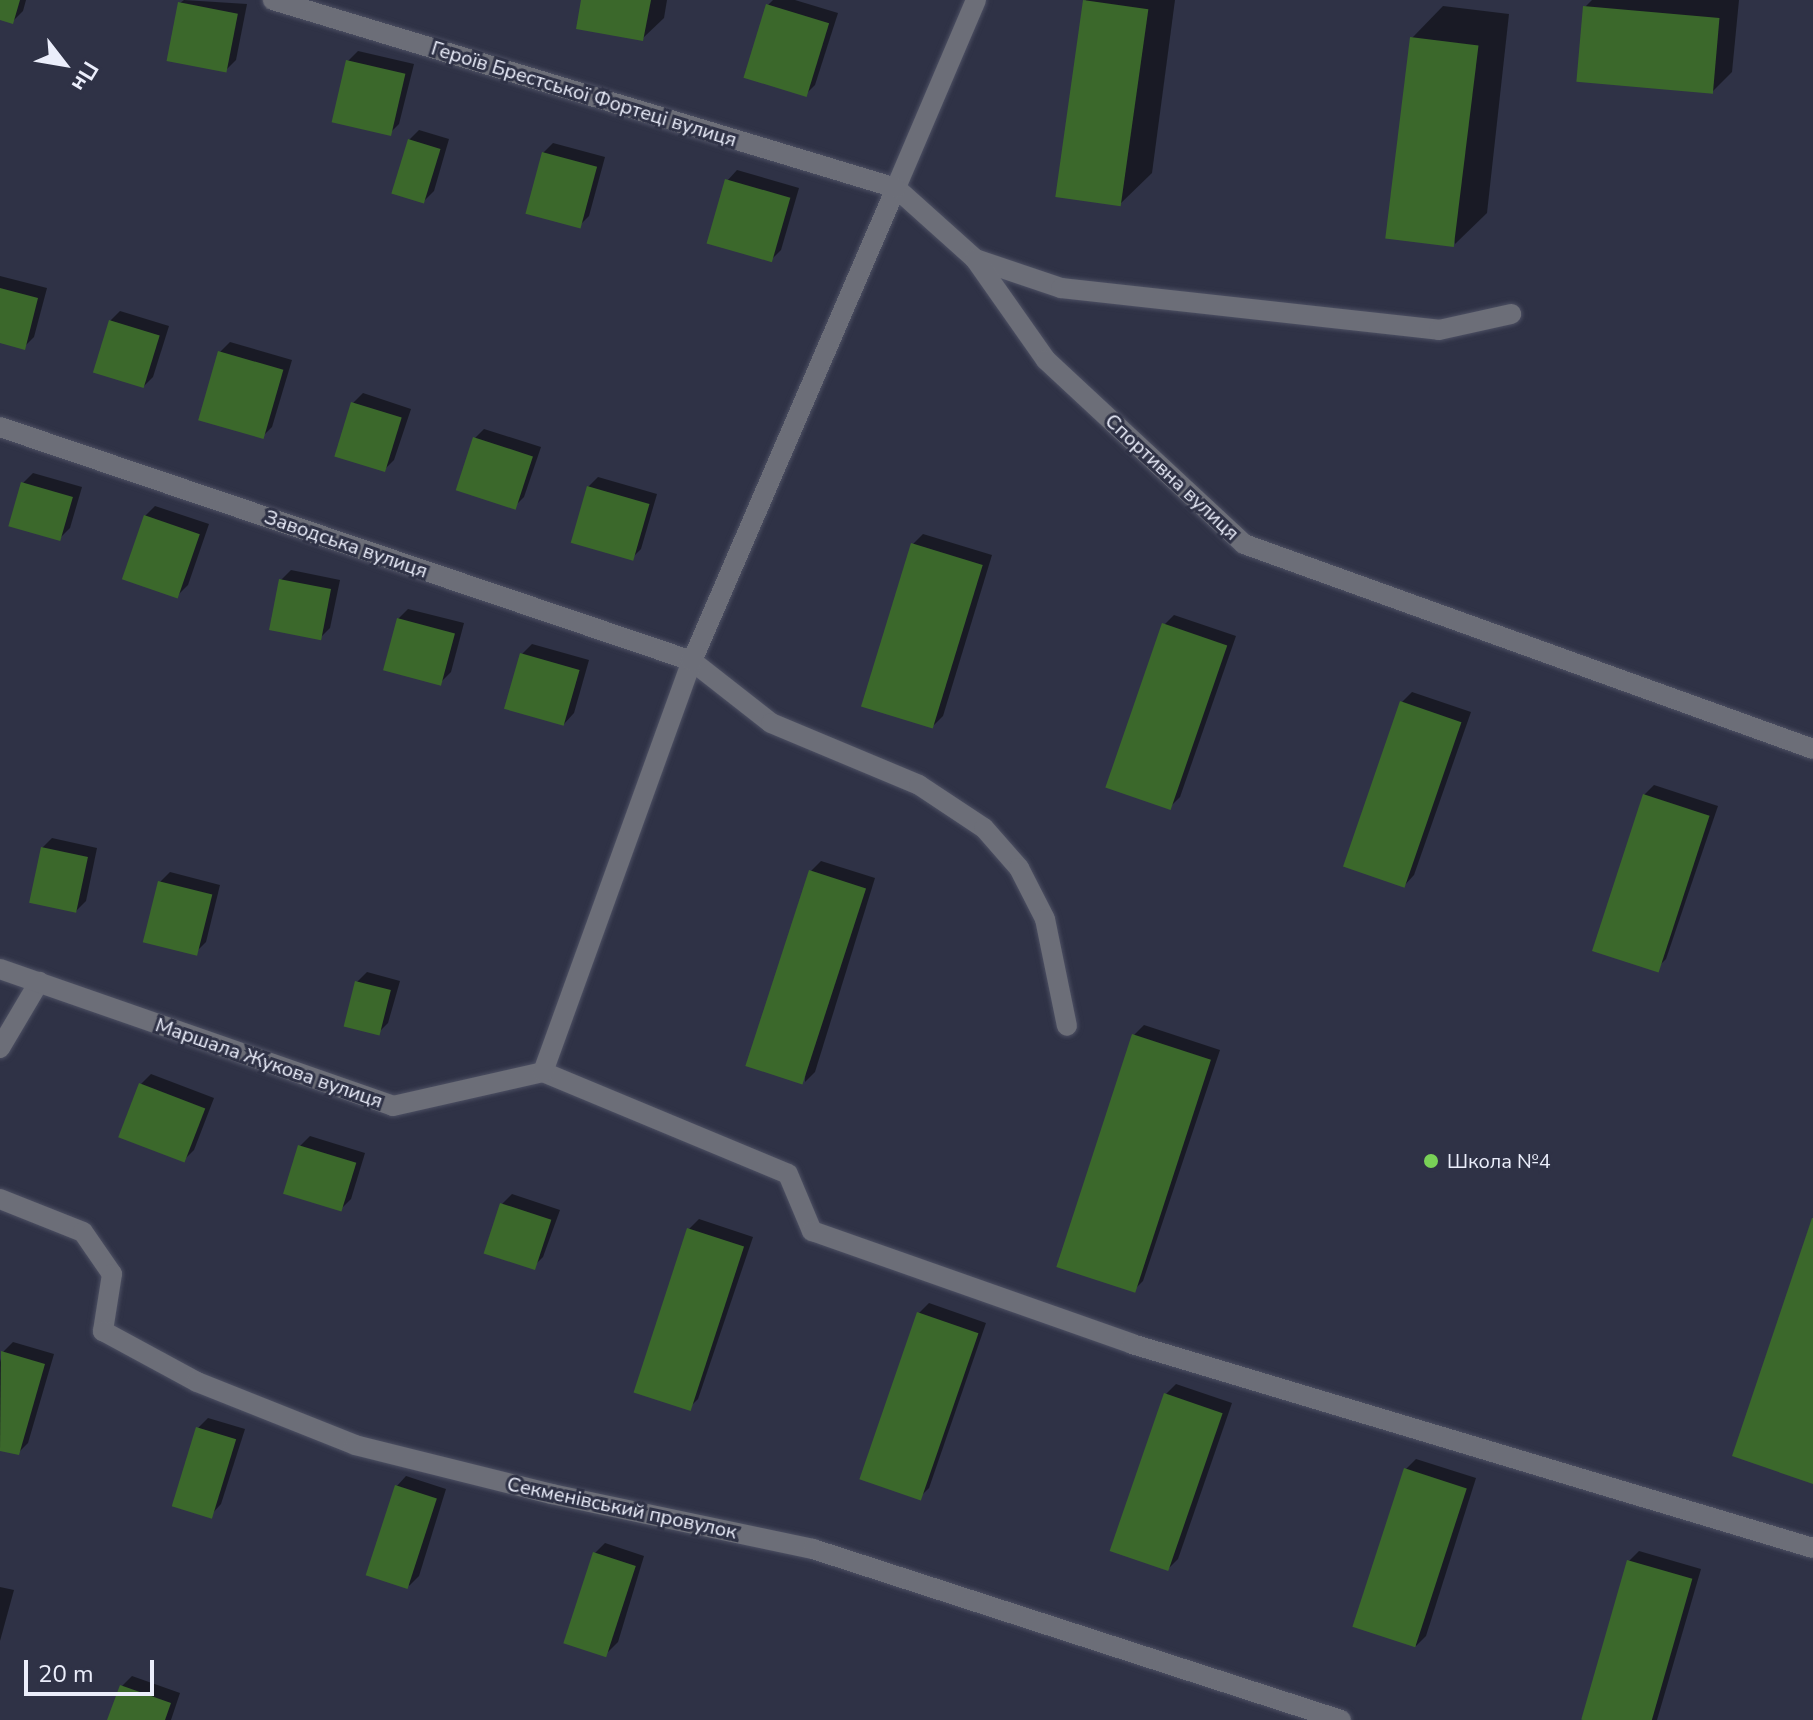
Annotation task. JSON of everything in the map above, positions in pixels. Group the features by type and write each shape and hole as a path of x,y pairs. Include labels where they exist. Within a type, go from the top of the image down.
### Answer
{"street":[{"name":"Героїв Брестської Фортеці вулиця","path":"273,0 896,188"},
{"path":"976,0 692,661 543,1072 788,1174 812,1231 1132,1344 1813,1548"},
{"name":"Спортивна вулиця","path":"896,188 975,259 1046,360 1244,544 1813,749"},
{"path":"975,259 1061,288 1439,330 1511,314"},
{"name":"Заводська вулиця","path":"0,427 692,661 771,723 919,785 984,828 1019,868 1045,919 1067,1026"},
{"name":"Маршала Жукова вулиця","path":"0,969 393,1106 543,1072"},
{"path":"0,1048 39,982"},
{"name":"Секменівський провулок","path":"0,1199 83,1232 112,1274 103,1331 197,1382 355,1445 552,1494 813,1549 1341,1720"}],"building":[{"path":"0,0 20,0 13,24 0,20"},
{"path":"581,0 651,0 643,41 576,29"},
{"path":"1083,0 1148,9 1121,206 1055,197"},
{"path":"178,2 238,14 226,73 167,61"},
{"path":"766,4 829,23 807,97 743,78"},
{"path":"1583,6 1719,18 1713,94 1576,82"},
{"path":"1410,37 1478,45 1454,247 1385,238"},
{"path":"346,60 405,74 391,136 332,122"},
{"path":"408,139 441,149 424,203 391,194"},
{"path":"542,152 597,167 580,229 525,214"},
{"path":"725,179 790,198 772,262 707,243"},
{"path":"0,288 38,298 25,350 0,343"},
{"path":"109,320 160,335 144,388 93,373"},
{"path":"218,351 283,370 264,439 198,420"},
{"path":"351,402 402,417 385,472 334,457"},
{"path":"473,437 533,456 516,510 456,490"},
{"path":"21,482 73,497 60,541 8,526"},
{"path":"587,486 649,504 633,561 571,543"},
{"path":"144,515 200,534 178,599 122,579"},
{"path":"911,543 983,565 933,728 861,707"},
{"path":"279,579 331,589 321,640 269,630"},
{"path":"397,618 455,634 441,686 383,670"},
{"path":"1162,623 1227,645 1171,810 1105,788"},
{"path":"520,653 580,670 564,726 504,709"},
{"path":"1400,701 1461,722 1404,888 1343,866"},
{"path":"1643,794 1710,816 1659,973 1592,951"},
{"path":"41,847 88,857 76,913 29,903"},
{"path":"809,870 866,889 802,1084 745,1066"},
{"path":"158,881 212,895 197,956 143,942"},
{"path":"355,981 391,990 380,1036 344,1027"},
{"path":"1132,1034 1211,1060 1135,1293 1056,1267"},
{"path":"139,1083 205,1108 184,1163 118,1137"},
{"path":"298,1145 356,1163 341,1212 283,1194"},
{"path":"500,1203 551,1220 535,1270 484,1253"},
{"path":"1813,1218 1813,1484 1732,1456"},
{"path":"687,1228 744,1247 691,1411 634,1393"},
{"path":"917,1312 978,1333 921,1501 859,1479"},
{"path":"1,1351 45,1364 19,1455 0,1451"},
{"path":"1164,1393 1223,1413 1168,1571 1110,1551"},
{"path":"196,1427 236,1439 212,1519 172,1506"},
{"path":"1404,1468 1467,1488 1415,1647 1352,1627"},
{"path":"395,1485 437,1499 407,1589 366,1575"},
{"path":"593,1552 636,1566 606,1657 563,1643"},
{"path":"1627,1560 1692,1579 1652,1720 1581,1720"},
{"path":"120,1685 171,1703 165,1720 107,1720"}],"place":[{"name":"Школа №4","path":"1431,1161"}]}
